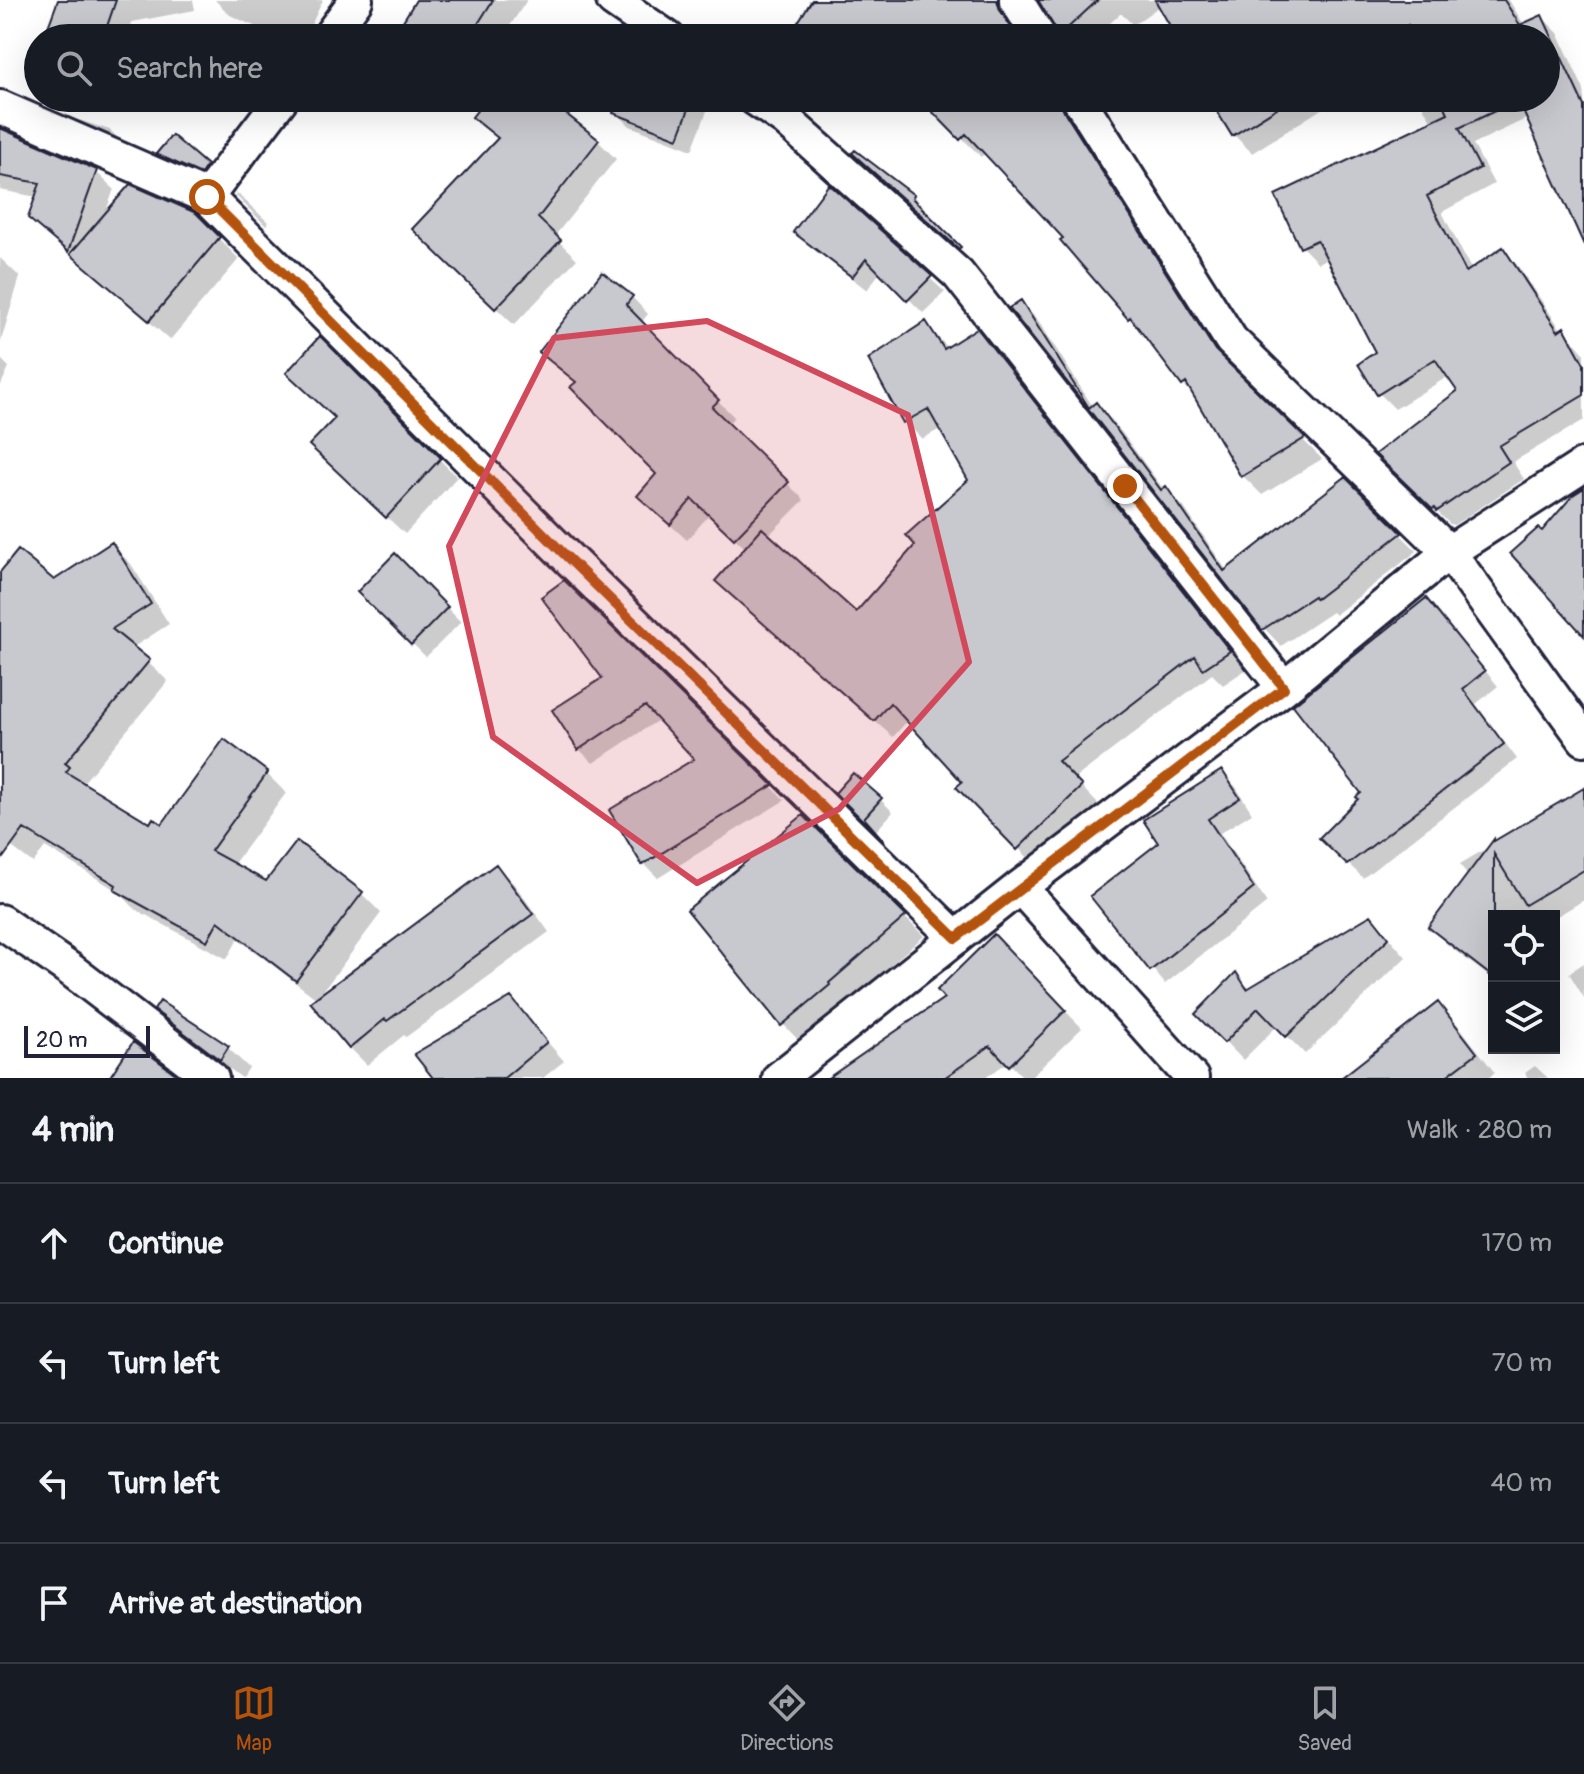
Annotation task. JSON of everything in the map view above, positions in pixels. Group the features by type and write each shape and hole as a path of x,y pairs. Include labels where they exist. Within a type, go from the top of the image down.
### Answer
{"street":[{"path":"338,24 356,0"},
{"path":"613,0 648,24"},
{"path":"1016,0 1031,24"},
{"path":"0,107 207,197 562,552 956,938"},
{"path":"207,197 271,112"},
{"path":"774,112 958,274 1284,688"},
{"path":"1087,112 1231,340 1449,552 1584,739"},
{"path":"779,1078 1020,887 1284,688 1449,552 1584,465"},
{"path":"1020,887 1192,1078"},
{"path":"0,921 71,970 212,1078"}],"highlighted area":[{"path":"707,321 908,415 969,662 839,809 697,883 493,737 449,546 554,338"}],"building":[{"path":"58,0 116,0 108,24 49,24"},
{"path":"416,0 493,0 478,24 408,24 403,21"},
{"path":"812,0 997,0 1009,24 797,24"},
{"path":"1038,0 1098,0 1072,24 1052,24"},
{"path":"1155,0 1504,0 1519,24 1169,24"},
{"path":"1542,15 1546,24 1522,24"},
{"path":"1560,54 1584,106 1584,245 1523,112 1560,112"},
{"path":"476,112 564,112 599,140 538,218 561,240 495,309 412,229 498,138 472,117"},
{"path":"613,112 688,112 678,138"},
{"path":"933,112 1065,112 1215,350 1305,438 1241,477 1186,383 1182,386 1130,317 1128,319 1060,240 1063,238 966,134 960,140"},
{"path":"1217,112 1271,112 1232,136"},
{"path":"1493,112 1459,128 1480,168 1427,196 1466,272 1503,247 1558,331 1564,327 1584,364 1584,395 1499,446 1509,462 1437,511 1375,454 1457,391 1435,359 1377,395 1358,364 1375,352 1317,240 1300,248 1275,195 1448,113"},
{"path":"0,128 97,170 68,252 28,218 40,183 0,176"},
{"path":"172,135 207,165 201,174 156,154"},
{"path":"855,150 914,195 912,198 961,247 959,249 852,153"},
{"path":"130,184 196,213 220,237 149,321 70,254"},
{"path":"829,184 932,276 907,301 866,259 852,277 793,232"},
{"path":"602,272 633,296 626,305 719,400 712,407 789,482 734,539 692,499 670,525 637,496 656,474 570,387 576,382 539,352"},
{"path":"1021,300 1089,408 1096,402 1161,490 1166,486 1224,571 1345,477 1402,533 1316,599 1314,596 1262,630 1009,308"},
{"path":"926,321 944,349 977,328 1230,651 1203,669 1195,656 1058,761 1082,786 1017,850 956,787 962,782 890,703 874,721 715,581 762,528 856,612 915,545 906,535 968,480 928,409 903,423 868,359"},
{"path":"320,336 441,458 386,518 309,445 335,418 286,373"},
{"path":"1584,488 1584,636 1510,553 1538,528 1542,531 1573,495"},
{"path":"112,542 151,604 112,629 150,660 65,763 70,767 66,772 150,823 153,818 162,824 224,739 268,772 211,851 266,881 297,841 363,892 296,981 218,921 207,941 114,890 116,885 24,829 0,862 0,572 18,550 54,580"},
{"path":"395,553 448,607 411,645 357,592"},
{"path":"564,580 773,785 642,865 609,810 694,759 645,706 578,750 552,710 602,678 541,597"},
{"path":"1426,598 1485,671 1463,689 1504,744 1347,865 1319,838 1361,793 1293,705"},
{"path":"1222,770 1240,798 1208,819 1254,888 1150,971 1090,896 1158,843 1143,820"},
{"path":"853,773 882,798 864,818 885,842 835,793"},
{"path":"1584,788 1584,870 1525,905 1494,854 1494,910 1488,910 1488,973 1428,927 1494,841"},
{"path":"803,815 906,916 781,1026 687,910"},
{"path":"496,864 533,914 387,1021 385,1019 349,1049 310,1002"},
{"path":"1371,915 1389,938 1286,1037 1258,1008 1224,1043 1195,1014 1236,972 1247,989"},
{"path":"994,934 1066,1010 1009,1066 990,1046 944,1078 828,1078 944,998 937,990"},
{"path":"511,997 547,1042 504,1078 433,1078 414,1054"},
{"path":"160,1001 229,1046 220,1060 154,1010"},
{"path":"1438,1002 1477,1053 1444,1078 1341,1078"},
{"path":"133,1042 181,1078 109,1078"}],"route":[{"path":"207,197 562,552 956,938 1284,688 1125,486"}]}
